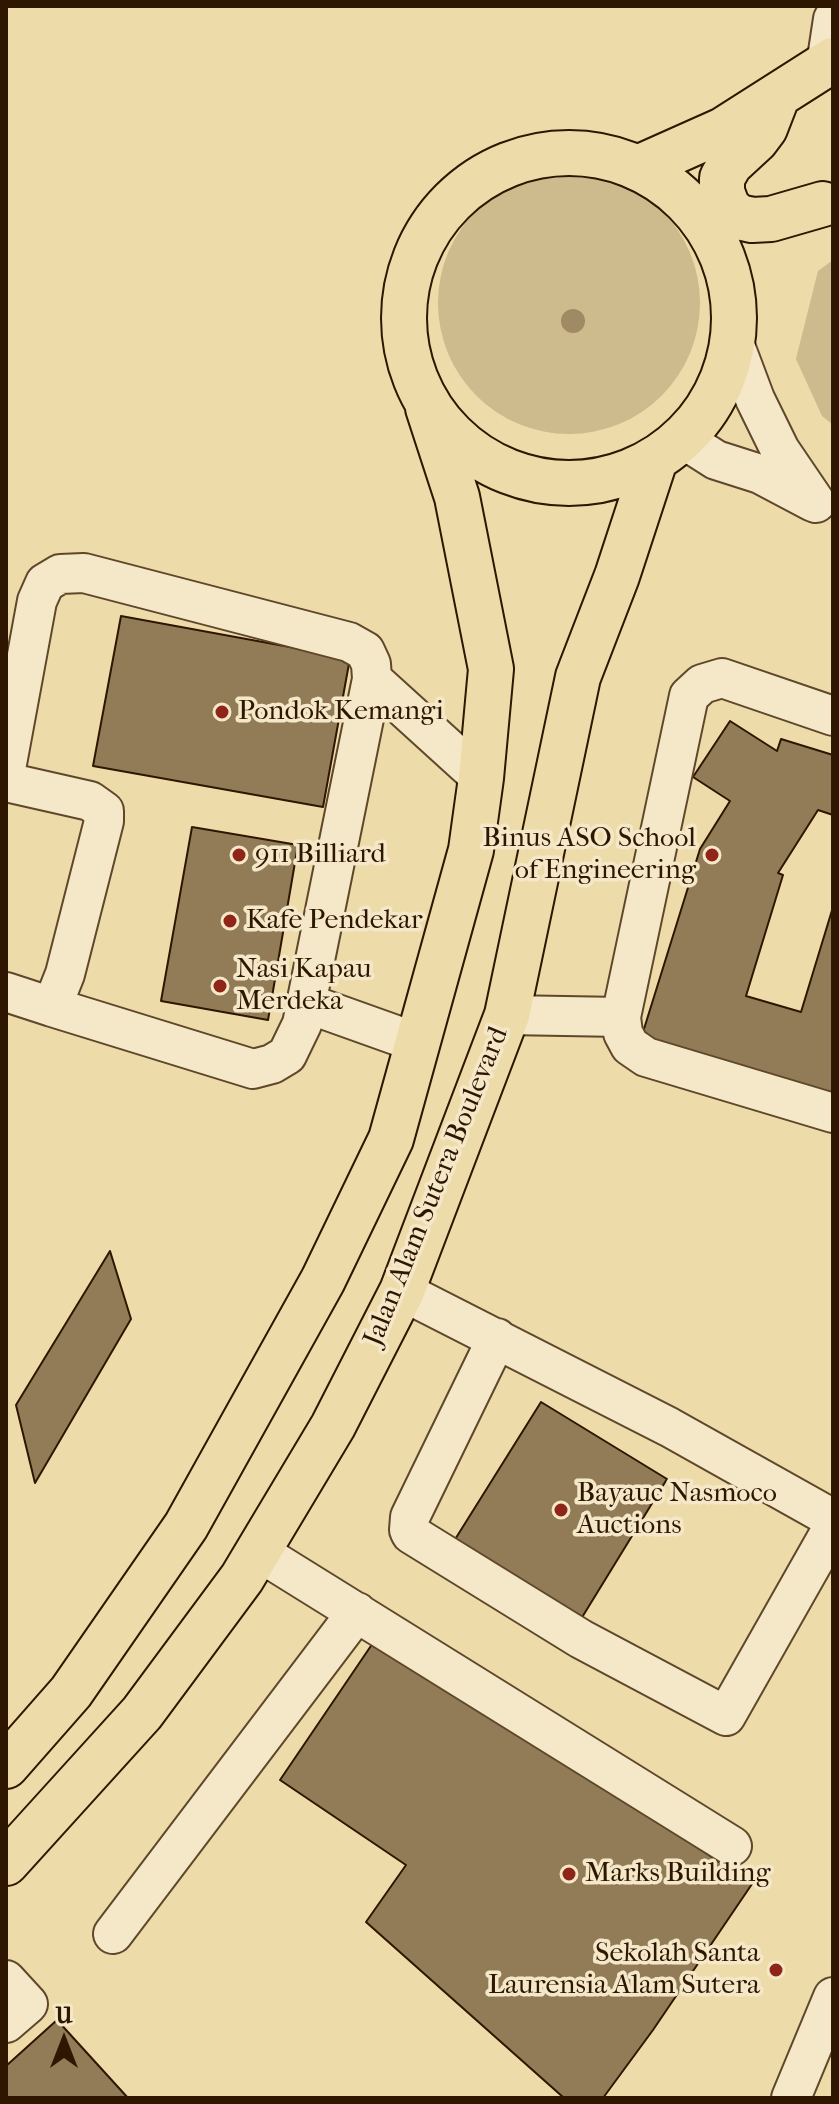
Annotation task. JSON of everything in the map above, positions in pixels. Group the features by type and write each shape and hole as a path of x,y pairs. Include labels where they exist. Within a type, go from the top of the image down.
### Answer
{"main road":[{"path":"640,167 723,130 829,62"},
{"path":"777,97 765,128 730,164 722,178 722,192 728,208 739,217 771,219 828,200"},
{"path":"6,1766 71,1692 186,1526 323,1280 391,1139 471,850 491,669 457,497 428,408 405,351 403,290 424,232 465,186 519,158 580,151 640,167 697,211 731,275 735,309 734,343 716,395 669,449 608,479 556,484 506,472 462,446 428,408"},
{"path":"731,275 828,200"},
{"name":"Jalan Alam Sutera Boulevard","path":"6,1863 142,1713 259,1552 333,1426 402,1291 507,1015 578,677 669,449"}],"street":[{"path":"829,62 833,19"},
{"path":"734,343 755,399 780,450 825,510"},
{"path":"669,449 760,474 825,510"},
{"path":"6,769 37,601 45,583 60,574 84,573 349,642 365,651 371,664 372,679 304,1014 287,1055 272,1064 253,1069 6,992"},
{"path":"833,716 722,678 702,684 689,696 621,1017 623,1033 630,1046 646,1057 833,1113"},
{"path":"372,679 481,778"},
{"path":"6,782 90,801 104,811 65,974 52,1007"},
{"path":"304,1014 344,1042 415,1054"},
{"path":"507,1015 621,1017"},
{"path":"402,1291 669,1427 833,1519"},
{"path":"497,1338 410,1517 409,1530 581,1639 726,1716 833,1527"},
{"path":"259,1552 732,1846"},
{"path":"113,1934 357,1612"},
{"path":"6,1980 28,2004 6,2023"},
{"path":"791,2098 833,1997"}],"shaded area":[{"path":"556,172 582,172 607,177 631,187 662,210 685,241 695,265 700,303 695,341 685,365 662,396 631,419 607,429 582,434 556,434 531,429 507,419 476,396 453,365 443,341 438,316 438,290 443,265 453,241 476,210 507,187 531,177"},
{"path":"833,260 833,425 822,416 796,359 818,271"}],"building":[{"name":"Pondok Kemangi","path":"121,616 350,658 323,807 93,766"},
{"path":"730,721 777,751 781,739 833,755 833,815 818,810 778,873 783,875 746,996 801,1012 833,907 833,1104 639,1045 700,849 730,801 693,777"},
{"path":"192,827 298,845 268,1020 161,1001"},
{"path":"110,1251 131,1319 35,1483 16,1405"},
{"name":"Bayauc Nasmoco Auctions","path":"541,1402 667,1479 581,1619 454,1541"},
{"name":"Marks Building","path":"379,1634 752,1884 603,2098 564,2098 366,1922 406,1865 280,1780"},
{"path":"57,2020 128,2098 6,2098 6,2066"}],"place":[{"name":"Pondok Kemangi","path":"222,712"},
{"name":"911 Billiard","path":"239,855"},
{"name":"Binus ASO School of Engineering","path":"712,855"},
{"name":"Kafe Pendekar","path":"230,921"},
{"name":"Nasi Kapau Merdeka","path":"220,986"},
{"name":"Bayauc Nasmoco Auctions","path":"561,1510"},
{"name":"Marks Building","path":"569,1874"},
{"name":"Sekolah Santa Laurensia Alam Sutera","path":"776,1970"}]}
